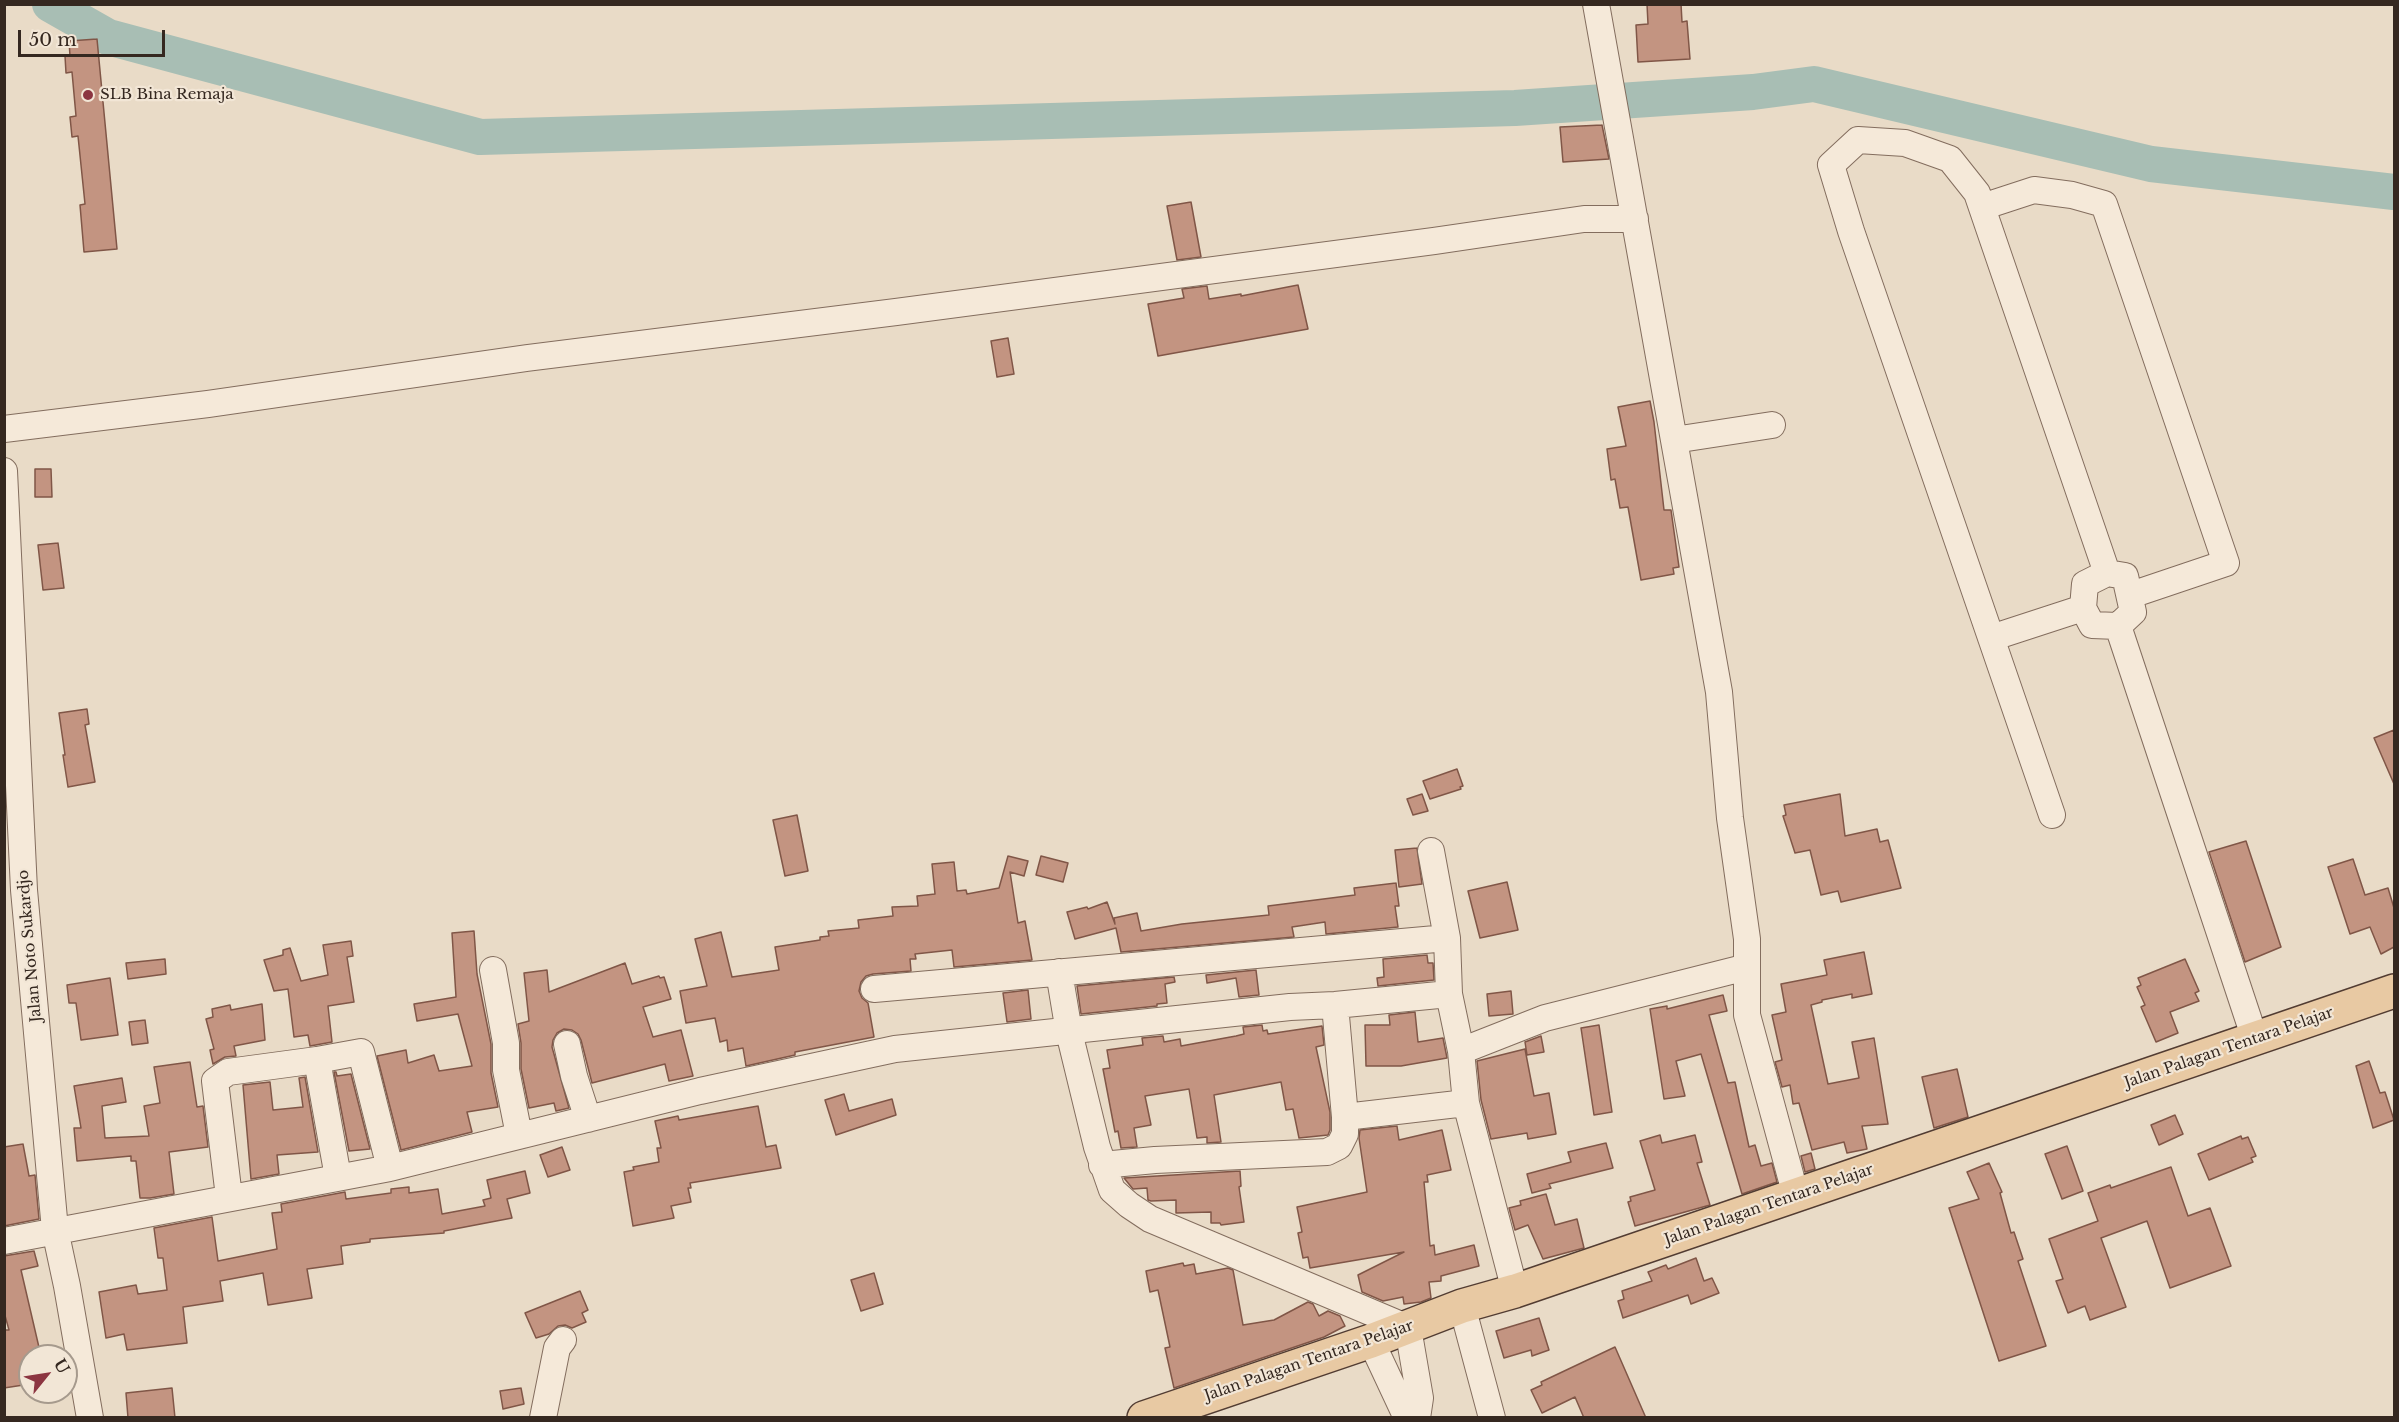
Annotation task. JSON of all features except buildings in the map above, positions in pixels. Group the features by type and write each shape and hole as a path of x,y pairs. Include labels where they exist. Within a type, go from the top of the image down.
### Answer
{"main road":[{"name":"Jalan Palagan Tentara Pelajar","path":"1144,1418 1408,1328 1462,1306 1515,1291 2394,991"}],"street":[{"path":"1596,4 1719,692 1730,818 1747,939 1747,1015 1796,1196"},
{"path":"2052,815 1851,231 1831,165 1858,140 1905,143 1950,159 1977,193 2107,573"},
{"path":"1982,207 2034,190 2072,195 2104,204 2226,563 2131,595"},
{"path":"4,429 208,404 527,358 896,312 1584,219 1635,219"},
{"path":"1674,440 1772,425"},
{"name":"Jalan Noto Sukardjo","path":"4,471 24,890 56,1230 68,1286 90,1418"},
{"path":"2107,573 2126,576 2131,595 2133,612 2118,626 2092,625 2083,608 2085,584 2107,573"},
{"path":"1991,638 2083,608"},
{"path":"2118,626 2255,1039"},
{"path":"1431,851 1446,938 1449,994 1461,1051 1466,1104 1515,1291"},
{"path":"874,989 1446,938"},
{"path":"1461,1051 1545,1018 1747,967"},
{"path":"493,970 506,1043 506,1070 519,1135"},
{"path":"1059,972 1069,1032 1102,1165 1112,1190 1150,1219 1408,1328 1420,1398 1417,1418"},
{"path":"4,1241 390,1168 700,1091 895,1049 1290,1007 1449,994"},
{"path":"1102,1165 1155,1160 1327,1152 1339,1146 1345,1134 1345,1118 1335,1005"},
{"path":"567,1044 574,1076 588,1119"},
{"path":"229,1197 215,1081 228,1072 361,1052 390,1168"},
{"path":"317,1060 338,1177"},
{"path":"1345,1118 1466,1104"},
{"path":"1462,1306 1492,1418"},
{"path":"543,1418 557,1348 562,1340"},
{"path":"1371,1341 1407,1418"}],"waterway":[{"path":"50,4 108,37 480,137 1515,108 1753,92 1814,84 2151,164 2394,192"}],"place":[{"name":"SLB Bina Remaja","path":"88,95"}]}
